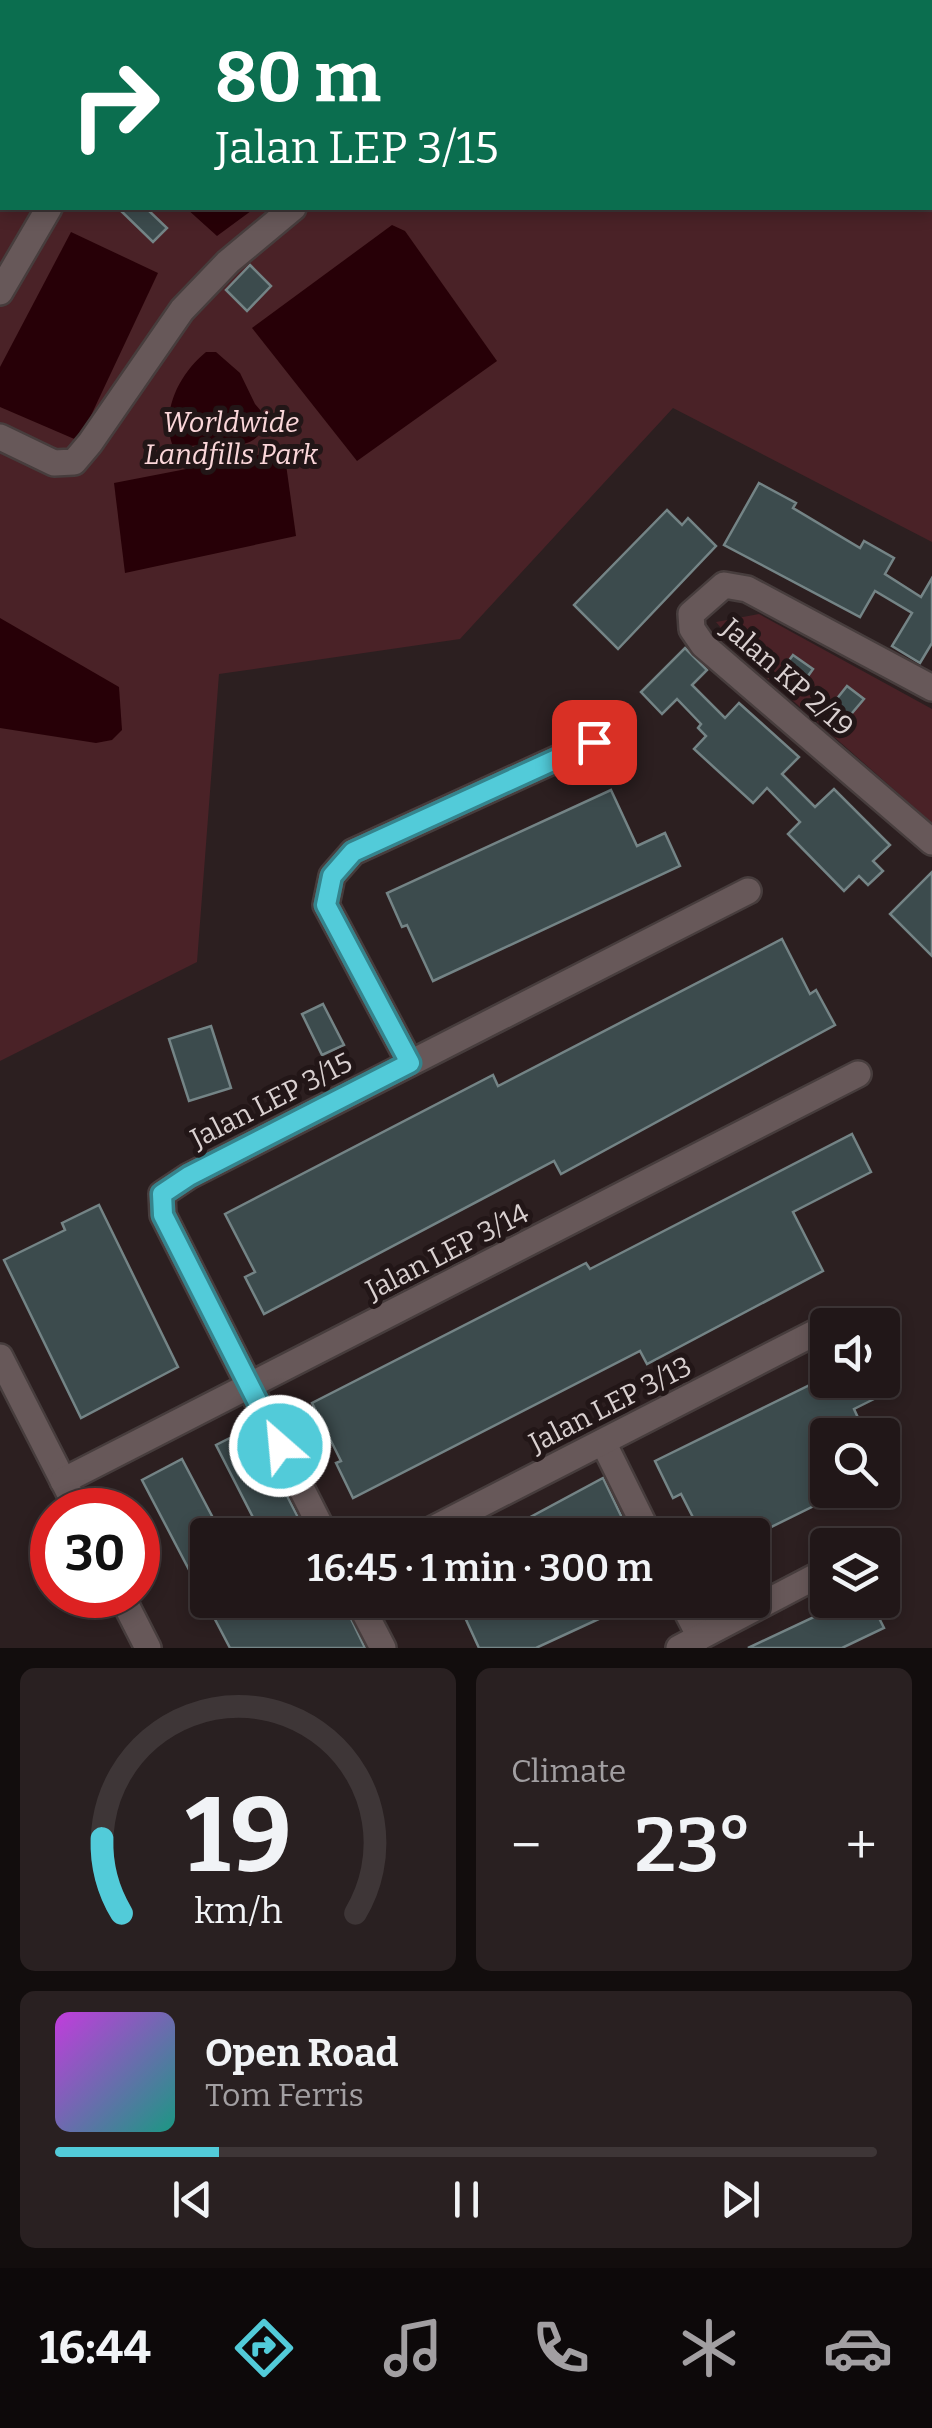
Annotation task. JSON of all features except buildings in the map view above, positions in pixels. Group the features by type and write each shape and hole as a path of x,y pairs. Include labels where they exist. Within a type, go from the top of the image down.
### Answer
{"street":[{"path":"0,292 10,261 48,210"},
{"path":"0,437 54,463 74,462 182,310 228,262 292,210"},
{"name":"Jalan KP 2/19","path":"932,688 747,589 724,585 690,614 692,629 703,645 932,842"},
{"path":"410,1063 326,905 332,876 353,852 594,742"},
{"name":"Jalan LEP 3/15","path":"317,1518 163,1215 162,1194 189,1176 748,891"},
{"name":"Jalan LEP 3/14","path":"63,1482 858,1074"},
{"name":"Jalan LEP 3/13","path":"453,1518 810,1336"},
{"path":"0,1358 66,1488"},
{"path":"603,1442 641,1518"},
{"path":"684,1618 689,1643 810,1579"},
{"path":"133,1618 148,1648"},
{"path":"367,1618 383,1648"}],"green space":[{"name":"Worldwide Landfills Park","path":"0,210 932,210 932,542 673,408 460,639 219,674 197,962 0,1061"},
{"path":"759,614 932,709 932,823 750,663 716,622"}],"shaded area":[{"path":"188,210 252,210 217,236"},
{"path":"392,225 405,231 497,361 357,461 252,328"},
{"path":"71,232 158,273 79,441 0,407 0,367"},
{"path":"206,352 216,352 240,373 255,404 267,418 251,441 235,445 172,444 169,419 175,394 188,371"},
{"path":"284,450 296,536 125,573 114,483"},
{"path":"0,618 119,687 122,730 112,740 96,743 0,728"}],"route":[{"path":"280,1446 163,1215 162,1194 189,1176 410,1063 326,905 332,876 353,852 594,742"}]}
